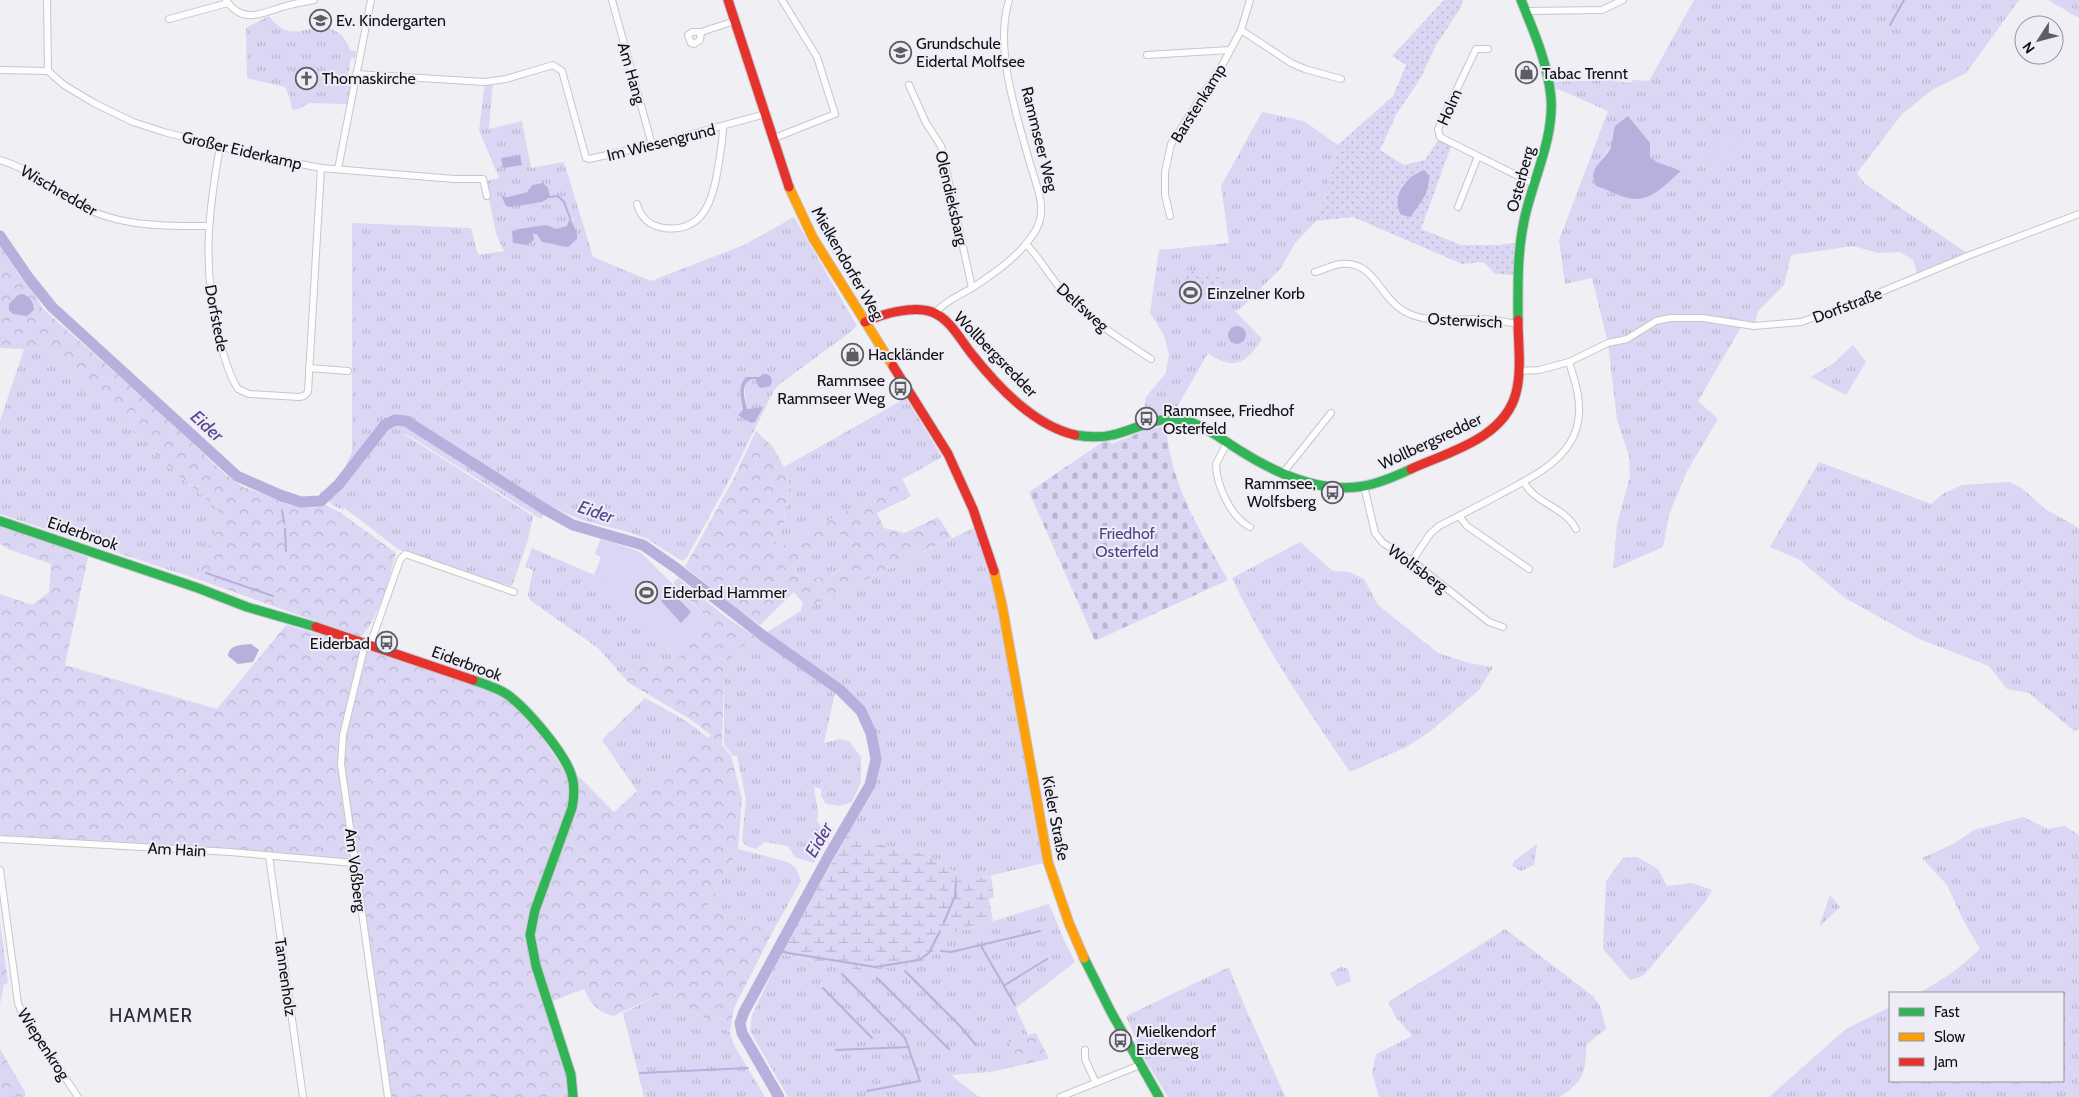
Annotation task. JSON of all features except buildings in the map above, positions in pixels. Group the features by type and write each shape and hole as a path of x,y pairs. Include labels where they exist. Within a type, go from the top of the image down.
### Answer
{"street":[{"path":"0,70 48,71 47,0"},
{"path":"169,19 227,2 237,12 252,16 314,0"},
{"path":"338,168 371,0"},
{"name":"Am Hang","path":"612,0 652,145"},
{"name":"Mielkendorfer Weg","path":"728,0 789,187 813,238 948,454 980,525"},
{"path":"772,139 835,114 817,57 782,0"},
{"name":"Rammseer Weg","path":"935,313 945,302 972,288 991,275 1026,244 1037,228 1040,216 1041,205 1012,97 1007,67 1004,44 1009,0"},
{"name":"Barstenkamp","path":"1170,216 1165,195 1166,172 1171,144 1241,30 1250,0"},
{"name":"Osterberg","path":"1518,371 1520,246 1525,210 1548,134 1550,102 1545,64 1539,42 1521,0"},
{"path":"1526,11 1602,10 1623,0"},
{"path":"702,32 735,21"},
{"path":"1241,30 1290,62 1305,69 1341,78"},
{"name":"Holm","path":"1488,49 1476,49 1438,129 1440,137 1532,183"},
{"name":"Barstenkamp","path":"1147,55 1230,50"},
{"name":"Im Wiesengrund","path":"356,74 485,82 506,79 553,65 562,71 586,158 589,159 652,145 765,114"},
{"name":"Großer Eiderkamp","path":"48,71 64,84 94,103 133,122 220,147 321,168 454,179 483,179 487,196"},
{"name":"Olendieksbarg","path":"908,86 926,123 941,146 972,288"},
{"path":"637,204 640,214 645,220 663,228 683,227 699,218 712,200 723,139 723,126"},
{"name":"Dorfstede","path":"220,147 208,226 210,294 223,355 238,390 241,392 258,395 304,396 308,392 321,168"},
{"path":"1458,207 1478,156"},
{"name":"Wischredder","path":"0,160 14,164 36,176 81,206 100,215 119,220 153,224 208,226"},
{"name":"Dorfstraße","path":"1569,362 1608,343 1627,339 1656,321 1670,318 1702,318 1754,326 1801,322 1847,306 1970,255 2079,214"},
{"name":"Delfsweg","path":"1026,244 1062,290 1095,322 1151,359"},
{"name":"Osterwisch","path":"1315,272 1341,264 1362,267 1369,272 1389,301 1399,309 1429,320 1483,319 1518,324"},
{"path":"865,322 872,318 909,311 923,310 935,313"},
{"name":"Wollbergsredder","path":"935,313 949,326 1000,385 1032,414 1060,430 1076,436 1115,435 1157,419 1170,418 1191,422 1257,461 1283,473 1329,487 1364,486 1389,478 1462,446 1489,431 1498,424 1511,403 1516,392 1518,371"},
{"path":"1412,561 1434,530 1524,482 1552,463 1572,441 1576,431 1579,407 1578,392 1569,362 1539,370 1518,371"},
{"path":"309,368 348,371"},
{"path":"1283,473 1331,413"},
{"path":"1227,443 1216,464 1221,489 1239,519 1250,527"},
{"path":"1524,482 1531,491 1571,519 1576,528"},
{"name":"Wolfsberg","path":"1364,486 1375,533 1379,539 1412,561 1489,622 1503,627"},
{"path":"1459,516 1467,526 1529,569"},
{"name":"Eiderbrook","path":"0,520 190,585 247,607 288,618 503,692 520,705 560,756 570,772 574,792 572,808 535,910 530,935 536,966 571,1075 572,1097"},
{"name":"Kieler Straße","path":"980,525 994,566 1048,862 1059,901 1083,956 1140,1065 1159,1097"},
{"name":"Am Voßberg","path":"388,1097 354,863 341,749 347,717 367,645 400,560 405,554 514,592"},
{"name":"Am Hain","path":"0,839 354,863"},
{"name":"Tannenholz","path":"269,856 303,1097"},
{"name":"Wiepenkrog","path":"0,870 2,897 18,1003 22,1013 78,1097"},
{"path":"1086,1050 1085,1058 1096,1082"},
{"path":"1060,1097 1140,1065"}],"green space":[{"path":"1444,0 1463,0 1460,9 1436,45 1420,79 1396,115 1380,150 1404,165 1425,160 1440,137 1452,144 1421,229 1461,245 1499,245 1520,242 1518,275 1495,274 1484,262 1462,264 1353,217 1316,221 1327,190 1338,145 1393,96 1406,65 1392,56","holes":["1418,172 1417,209 1410,217 1401,215 1402,185"]},
{"path":"1694,0 2019,0 1966,73 1932,90 1902,114 1857,173 1864,183 1970,255 1918,276 1913,260 1900,252 1878,253 1853,246 1791,255 1784,285 1758,311 1754,326 1743,324 1698,401 1718,419 1686,473 1669,515 1663,547 1613,569 1617,525 1630,476 1629,456 1617,420 1608,343 1592,278 1565,284 1559,240 1608,111 1558,89 1554,90 1554,82 1610,80 1629,83 1633,80 1649,81","holes":["1611,146 1650,157 1657,162 1681,171 1654,193 1641,198 1624,197 1596,186 1594,170"]},
{"path":"2048,0 2079,0 2079,18"},
{"path":"269,16 279,26 288,31 296,32 321,27 342,35 351,51 356,51 355,58 351,58 348,74 353,75 347,104 309,103 299,109 292,110 290,98 285,87 247,78 246,28"},
{"path":"493,81 489,129 522,121 531,168 564,162 593,257 651,281 744,245 794,217 857,326 774,390 731,477 686,559 682,561 647,539 632,533 582,520 549,506 541,519 404,434 533,516 528,540 512,586 485,579 398,549 343,507 344,510 334,506 320,493 339,480 352,452 352,223 471,228 478,255 504,251 496,233 486,184 489,180 499,178 479,130 485,82","holes":["532,185 542,202 506,206 501,196 508,197 527,192","746,377 759,377 748,380 744,386 747,409 762,408 738,414 743,411 740,393 741,384"]},
{"path":"1262,112 1304,121 1338,145 1327,190 1316,221 1295,243 1281,268 1241,308 1235,311 1262,339 1256,348 1245,359 1232,363 1217,359 1208,353 1175,413 1153,415 1142,419 1146,397 1166,373 1169,354 1164,335 1150,313 1159,250 1229,243 1221,186"},
{"path":"1723,129 1740,138 1727,168 1711,159"},
{"path":"0,244 43,309 153,406 226,475 243,487 299,506 313,508 326,505 341,513 396,553 387,586 378,609 361,637 197,579 203,556 215,536 218,509 176,473 47,350 0,348"},
{"path":"1186,269 1228,280 1226,293 1186,283"},
{"path":"1853,345 1866,362 1846,395 1811,377 1834,363"},
{"path":"24,349 47,350 176,473 218,509 215,536 203,556 197,579 0,514 0,421"},
{"path":"906,398 942,457 777,549 772,540 784,523 785,509 792,493 784,467"},
{"name":"Friedhof Osterfeld","path":"1166,426 1173,468 1180,487 1197,525 1228,580 1095,641 1029,492 1104,441 1109,441 1112,444 1146,430"},
{"path":"756,431 773,447 784,467 792,493 785,509 784,523 772,540 777,549 902,479 911,496 877,513 884,528 905,533 938,517 952,538 801,611 803,603 794,592 760,625 685,567 734,478","holes":["828,534 844,535 851,542 853,551 841,569 830,576 806,579 798,574 794,564 810,554 812,542"]},
{"path":"1819,462 1931,504 1944,493 1962,485 2009,482 2022,488 2045,509 2079,528 2079,729 2074,731 2029,693 2007,689 1989,666 1919,639 1845,598 1800,560 1770,547"},
{"path":"0,524 88,557 65,665 217,709 286,625 354,644 357,650 365,651 370,649 501,694 520,711 536,730 565,772 576,774 614,812 637,791 711,735 690,719 629,683 621,674 656,662 677,659 711,622 673,583 678,578 726,617 757,638 734,651 724,681 722,745 731,756 742,798 738,849 706,909 773,931 734,1008 730,1032 661,994 613,1016 595,1006 584,989 544,1004 569,1082 569,1097 392,1097 356,861 0,836 0,594 32,605 49,592 51,564 8,549 0,544"},
{"path":"980,525 984,535 1048,862 972,880 924,854 858,839 849,832 873,792 879,759 877,735 864,709 842,688 767,632 801,611"},
{"path":"828,534 844,535 851,542 853,551 841,569 830,576 806,579 798,574 794,564 810,554 812,542"},
{"name":"Eiderbad Hammer","path":"601,538 640,552 711,622 677,659 623,600 594,575 601,557 595,554"},
{"path":"1300,542 1333,571 1350,572 1364,579 1378,605 1438,653 1469,663 1493,667 1479,690 1428,733 1406,747 1350,772 1272,653 1244,604 1232,578"},
{"path":"532,548 594,575 623,600 677,659 656,662 621,674 598,648 531,601 528,595 533,570 525,567"},
{"path":"757,638 835,693 824,743 840,739 849,741 861,757 861,782 852,802 839,806 826,804 821,796 821,789 814,787 818,813 817,821 828,837 814,863 795,857 788,846 765,842 756,849 746,846 742,841 746,799 737,756 733,756 724,745 724,681 734,651"},
{"path":"645,698 686,721 708,738 637,791 602,740"},
{"path":"2023,817 2048,829 2064,826 2079,835 2079,1097 1769,1097 1846,1029 1889,1008 1889,1082 2064,1082 2064,992 1920,992 1951,973 1980,949 1962,918 1947,885 1922,858 1953,844 1974,830"},
{"path":"849,832 858,839 924,854 972,880 991,876 994,897 989,899 993,921 944,936 931,955 919,964 862,971 781,954"},
{"path":"1537,844 1534,865 1521,871 1512,866 1514,861"},
{"path":"738,849 788,862 796,868 801,881 773,931 706,909"},
{"path":"1637,857 1658,869 1667,886 1692,883 1712,890 1706,901 1643,976 1630,980 1603,949 1606,881 1623,858"},
{"path":"1830,895 1840,907 1819,927"},
{"path":"1049,904 1075,962 1016,1008 1028,1035 1008,1040 1021,1065 991,1072 951,1075 979,1097 788,1097 750,1031 752,1015 781,954 862,971 931,955 944,936"},
{"path":"0,921 8,983 4,984 0,1004"},
{"path":"1505,929 1593,996 1600,1006 1606,1029 1587,1044 1584,1069 1579,1080 1569,1091 1560,1097 1379,1097 1372,1073 1376,1054 1412,1036 1395,1016 1388,1002"},
{"path":"1229,967 1285,1097 1168,1097 1143,1056 1126,1016"},
{"path":"1341,967 1348,969 1351,981 1337,987 1330,973"},
{"path":"661,994 730,1032 734,1045 765,1097 644,1097 623,1013"},
{"path":"1036,1033 1049,1059 1021,1065 1008,1040"},
{"path":"0,1049 25,1092 25,1097 0,1097"}],"shaded area":[{"path":"1628,116 1650,143 1650,157 1657,162 1681,171 1660,190 1641,199 1624,197 1596,186 1594,179 1595,169 1611,147 1615,126"},
{"path":"520,155 522,165 503,168 501,158"},
{"path":"1424,170 1430,176 1426,194 1411,217 1401,215 1398,201 1402,188 1411,177"},
{"path":"543,183 548,188 550,197 542,202 510,207 506,206 501,196 508,197 527,192 532,185"},
{"path":"570,218 577,233 577,239 568,247 542,242 537,234 533,234 534,240 527,245 513,243 512,232 519,229 546,225 556,229 567,226"},
{"path":"23,294 31,300 34,310 27,316 13,314 9,310 9,304 18,295"},
{"path":"1237,326 1243,329 1246,335 1243,341 1237,344 1231,341 1228,335 1231,329"},
{"path":"763,374 771,377 772,382 770,386 761,388 758,386 756,379 752,379 745,384 744,388 747,409 763,407 755,422 751,423 738,415 743,410 740,393 741,384 746,377 759,377"},
{"path":"671,591 691,612 681,623 661,601"},
{"path":"251,644 259,650 253,662 238,664 228,656 233,647"}],"waterway":[{"path":"1890,25 1904,0"},
{"path":"550,197 558,196 564,202 570,218"},
{"name":"Eider","path":"0,236 28,277 52,307 237,476 301,502 321,501 339,484 385,425 395,420 406,421 546,510 573,525 643,545 676,568 762,635 840,690 861,711 871,733 876,759 870,785 828,857 744,1012 740,1023 742,1033 779,1097"},
{"name":"Eider","path":"280,495 281,501"},
{"path":"282,510 284,522"},
{"path":"285,529 286,551"},
{"path":"206,573 273,596"},
{"path":"944,922 955,896 956,883"},
{"path":"776,951 875,967 919,960 929,953 940,931"},
{"path":"941,951 951,952 1040,931"},
{"path":"981,946 1015,1005"},
{"path":"1005,985 1047,959"},
{"path":"905,971 960,1026 976,1045"},
{"path":"842,974 905,1038 920,1081 867,1091"},
{"path":"877,978 949,1049"},
{"path":"823,988 872,1038"},
{"path":"836,1050 909,1047"},
{"path":"640,1073 748,1068"}],"traffic: fast":[{"path":"1518,320 1518,270 1522,233 1546,145 1551,114 1551,98 1544,60 1521,0"},
{"path":"1075,435 1107,436 1155,421 1182,420 1205,428 1283,474 1299,480 1331,487 1348,488 1370,485 1411,469"},
{"path":"0,521 198,588 247,607 316,627"},
{"path":"473,680 491,686 508,695 525,710 562,756 573,781 572,808 535,910 530,935 536,966 571,1075 573,1097"},
{"path":"1084,958 1111,1012 1159,1097"}],"traffic: slow":[{"path":"789,187 813,238 893,366"},
{"path":"994,571 1002,605 1048,862 1069,923 1084,958"}],"traffic: jam":[{"path":"728,0 789,187"},
{"path":"865,322 889,313 916,309 938,315 954,330 992,378 1017,403 1045,423 1075,435"},
{"path":"1411,469 1473,442 1500,422 1510,409 1516,393 1519,375 1518,320"},
{"path":"893,366 948,454 973,509 994,571"},
{"path":"316,627 473,680"}],"place":[{"name":"Ev. Kindergarten","path":"320,20"},
{"name":"Grundschule Eidertal Molfsee","path":"900,52"},
{"name":"Tabac Trennt","path":"1526,73"},
{"name":"Thomaskirche","path":"306,78"},
{"name":"Einzelner Korb","path":"1191,293"},
{"name":"Hackländer","path":"852,354"},
{"name":"Rammsee Rammseer Weg","path":"901,389"},
{"name":"Rammsee, Friedhof Osterfeld","path":"1147,419"},
{"name":"Rammsee, Wolfsberg","path":"1332,492"},
{"name":"Eiderbad Hammer","path":"647,592"},
{"name":"Eiderbad","path":"386,643"},
{"name":"Mielkendorf Eiderweg","path":"1120,1040"}],"district":[{"name":"HAMMER","path":"151,1015"}]}
